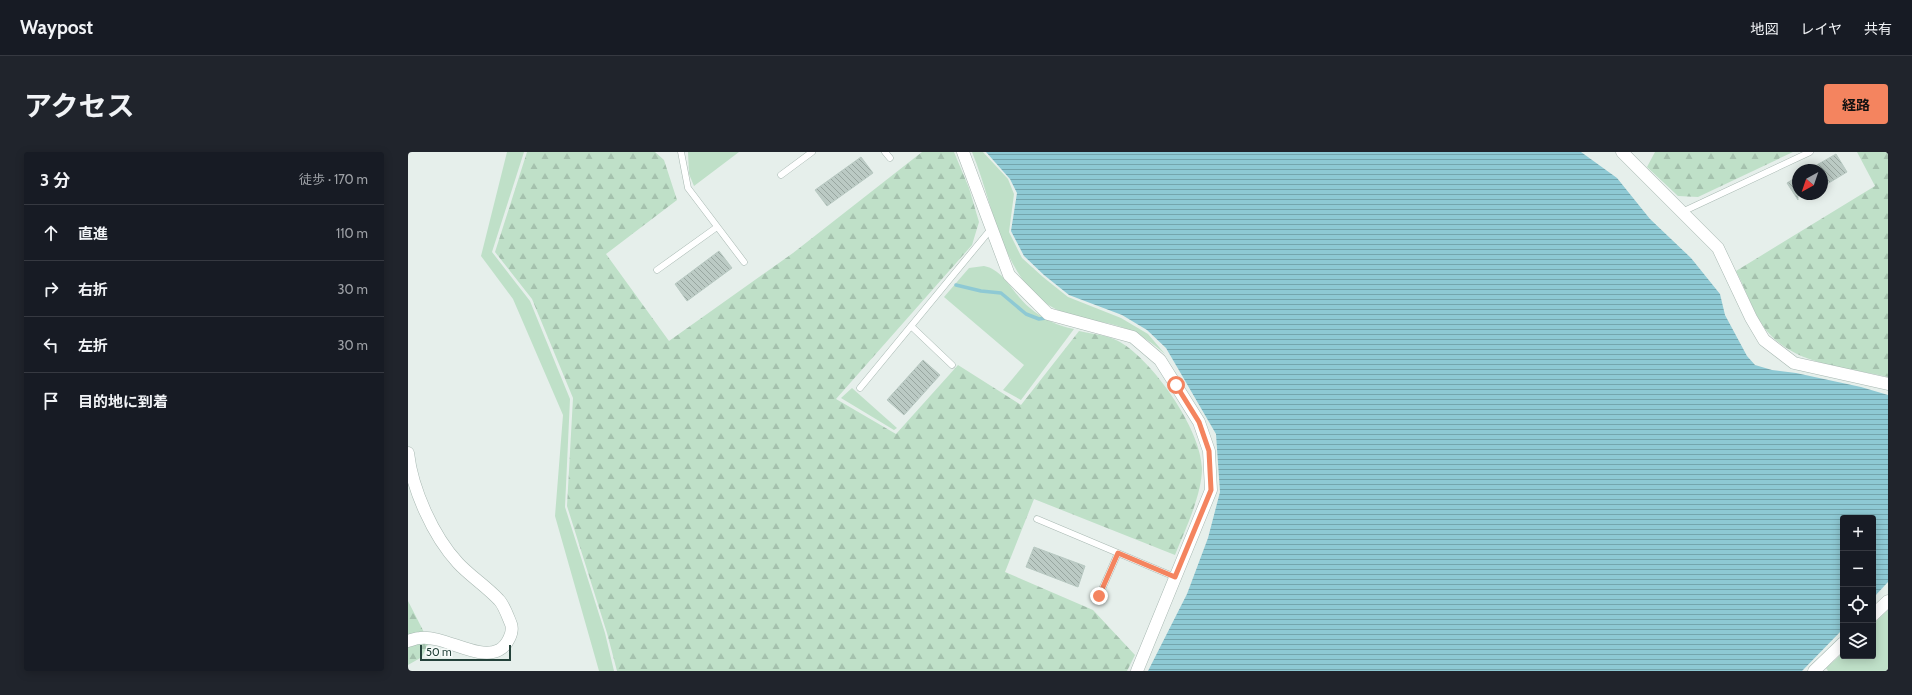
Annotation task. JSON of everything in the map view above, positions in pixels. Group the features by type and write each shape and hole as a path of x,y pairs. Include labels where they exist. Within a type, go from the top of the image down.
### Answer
{"street":[{"path":"963,152 1009,275 1048,314 1133,337 1160,360 1199,422 1209,451 1211,490 1137,671"},
{"path":"1622,152 1718,248 1751,318 1764,340 1794,363 1888,384"},
{"path":"408,453 410,472 419,498 443,543 458,563 500,601 512,626 510,638 500,650 485,654 446,641 420,638 408,641"},
{"path":"1876,612 1888,601"},
{"path":"1814,671 1840,646"}],"lane":[{"path":"681,152 688,188 744,262"},
{"path":"781,175 812,152"},
{"path":"885,152 890,158"},
{"path":"1682,212 1810,152"},
{"path":"658,270 718,227"},
{"path":"860,388 991,229"},
{"path":"911,326 952,365"},
{"path":"1037,519 1175,577"},
{"path":"1099,596 1118,553"}],"green space":[{"path":"507,152 524,152 492,252 530,301 570,399 565,507 605,633 614,671 599,671 555,516 563,415 513,299 481,256"},
{"path":"527,152 655,152 664,160 677,200 606,254 669,341 793,253 922,152 954,152 969,188 979,222 972,245 836,399 896,434 958,365 1021,405 1079,331 1116,340 1133,351 1147,364 1173,398 1184,416 1200,452 1202,468 1199,489 1192,512 1175,555 1034,499 1005,572 1093,610 1135,655 1127,671 617,671 607,633 567,506 573,398 532,299 495,252"},
{"path":"688,152 739,152 694,186 689,174"},
{"path":"972,152 983,152 1008,179 1014,194 1009,232 1022,258 1068,297 1121,318 1148,334 1165,354 1132,331 1119,326 1062,312 1042,300 1026,284 1013,264 1003,242"},
{"path":"1655,152 1793,152 1698,197 1678,196 1647,167"},
{"path":"1857,152 1888,152 1888,377 1816,361 1783,346 1769,334 1758,318 1736,271 1875,186"},
{"path":"984,266 998,272 1024,303 1040,316 1051,322 1074,329 1021,400 1003,390 1024,365 944,297 969,268"},
{"path":"852,388 897,428 894,430 841,398"},
{"path":"408,601 429,642 422,657 408,665"},
{"path":"1888,610 1888,671 1828,671 1826,668 1840,656 1840,659 1876,659 1876,621"}],"water":[{"path":"986,152 1581,152 1617,178 1650,219 1691,258 1720,294 1725,315 1747,356 1755,365 1772,370 1796,373 1861,387 1888,395 1888,582 1876,595 1876,515 1840,515 1840,632 1802,671 1148,671 1187,594 1208,538 1220,492 1216,434 1166,348 1147,330 1122,315 1069,295 1044,275 1024,256 1011,231 1017,193 1010,179"}],"building":[{"path":"1836,154 1847,172 1828,183 1828,164 1818,164"},
{"path":"861,157 873,173 827,206 815,190"},
{"path":"1792,180 1792,191 1787,183"},
{"path":"719,251 732,268 687,301 675,284"},
{"path":"923,360 940,375 904,415 887,400"},
{"path":"1034,547 1085,566 1078,587 1026,567"}],"waterway":[{"path":"956,285 981,291 1001,293 1026,314 1039,319 1046,318"}],"route":[{"path":"1099,596 1118,553 1175,577 1211,490 1209,451 1199,422 1176,385"}]}
